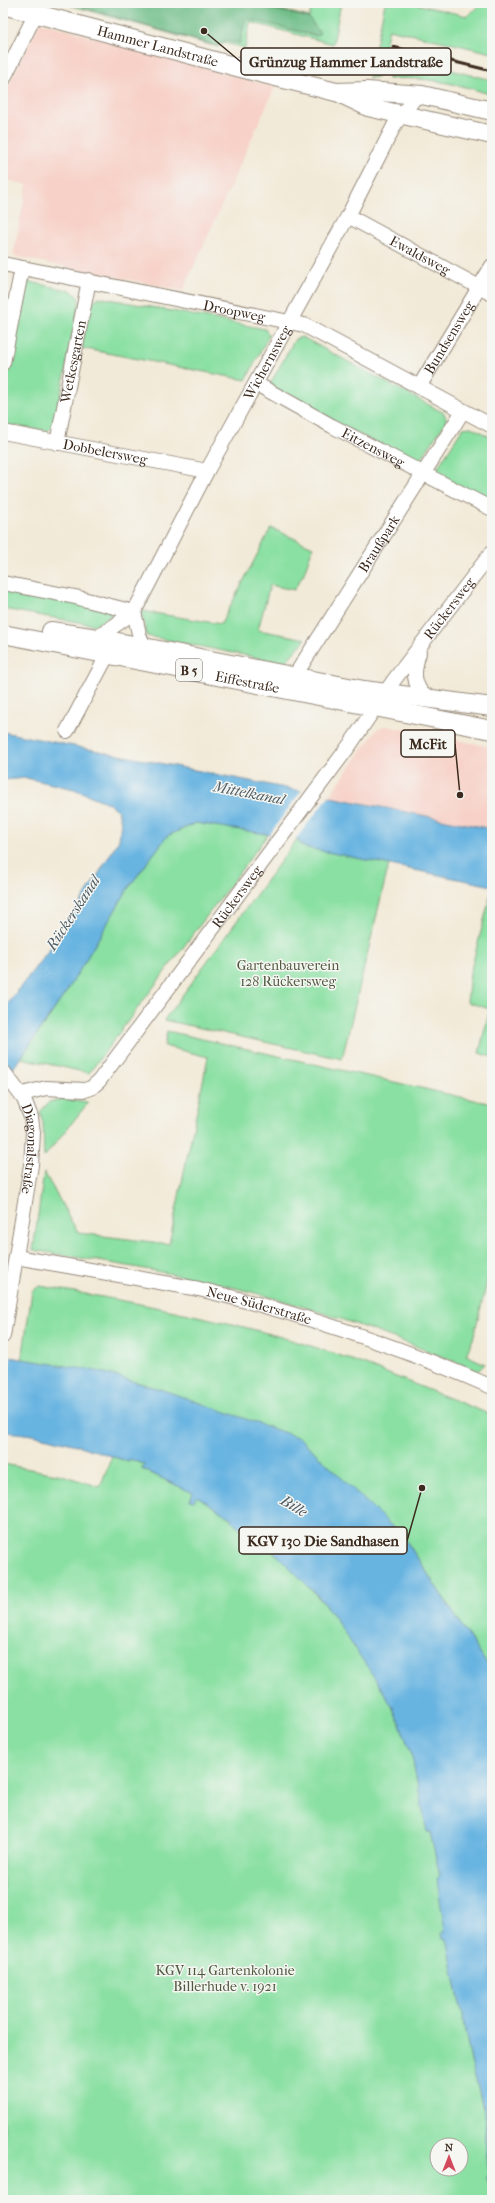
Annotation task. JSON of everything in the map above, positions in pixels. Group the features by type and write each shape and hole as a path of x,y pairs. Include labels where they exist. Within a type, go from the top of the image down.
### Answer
{"main road":[{"name":"Hammer Landstraße","path":"3,5 336,92 357,103 492,135"},
{"name":"Hammer Landstraße","path":"336,92 366,91 417,95 492,111"},
{"path":"402,114 412,109 425,107 492,123"},
{"name":"Eiffestraße","path":"3,624 97,638 294,677 492,730"},
{"name":"Eiffestraße","path":"3,634 162,665 381,701 427,698 492,707"}],"street":[{"path":"3,80 36,13"},
{"name":"Wichernsweg","path":"97,638 134,612 207,471 348,216 402,114 417,95"},
{"name":"Ewaldsweg","path":"348,216 492,294"},
{"name":"Droopweg","path":"3,264 90,280 304,325 492,426"},
{"name":"Bundsensweg","path":"419,387 492,266"},
{"path":"3,363 22,268"},
{"name":"Wetkesgarten","path":"57,442 90,280"},
{"name":"Eitzensweg","path":"255,386 262,387 332,426 492,509"},
{"name":"Braußpark","path":"294,677 463,411"},
{"name":"Dobbelersweg","path":"3,432 207,471"},
{"name":"Rückersweg","path":"22,1094 46,1088 85,1090 99,1082 315,793 422,645 492,552"},
{"path":"3,583 75,597 134,612 144,648 153,659 162,665"},
{"name":"Rückersweg","path":"422,645 414,675 419,690 427,698"},
{"path":"67,731 108,654"},
{"name":"Diagonalstraße","path":"3,1336 33,1149 31,1117 22,1094 6,1074"},
{"name":"Neue Süderstraße","path":"16,1257 199,1289 227,1296 318,1322 385,1345 492,1387"}],"shaded area":[{"path":"40,22 275,87 183,291 13,256 27,185 3,179 3,96"},
{"path":"386,726 492,747 492,829 329,796 378,728"}],"green space":[{"path":"62,3 256,3 309,17 313,3 341,3 333,44 250,22 245,48 225,43 218,47"},
{"path":"84,3 255,3 255,5 309,18 320,33 317,36 249,19 245,21 240,43 224,41 217,46 82,7"},
{"path":"385,3 411,3 467,16 482,4 492,3 492,53 389,29 378,77 369,78"},
{"path":"409,60 492,80 492,95 467,87 428,80 401,78 388,79 388,69 406,73"},
{"path":"25,281 72,291 78,297 79,303 55,424 48,431 3,424 3,377 6,375"},
{"path":"99,297 265,329 269,335 246,380 81,348 90,304"},
{"path":"302,337 444,413 447,420 417,465 269,386 295,339"},
{"path":"471,427 492,438 492,504 434,473 463,428"},
{"path":"271,528 313,547 304,573 294,590 270,585 258,630 306,639 284,663 147,636 141,611 221,624"},
{"path":"3,589 120,610 95,625 3,609"},
{"path":"196,823 269,833 89,1073 21,1058 69,988 129,887 167,836"},
{"name":"Gartenbauverein 128 Rückersweg","path":"297,839 303,847 389,864 342,1059 164,1020"},
{"path":"492,890 492,1057 479,1053 490,1009 467,1002 470,973"},
{"path":"167,1031 492,1104 492,1262 473,1339 466,1355 485,1364 478,1371 397,1339 315,1310 259,1294 175,1275 33,1250 44,1172 78,1233 169,1244 208,1057 164,1046"},
{"path":"61,1099 88,1103 44,1157 43,1123 40,1112 49,1102"},
{"path":"40,1286 180,1312 249,1328 361,1363 492,1415 492,1672 405,1539 163,1390 97,1371 22,1360 32,1291"},
{"name":"KGV 114 Gartenkolonie Billerhude v. 1921","path":"112,1456 128,1462 130,1459 144,1464 142,1469 194,1493 190,1499 197,1496 232,1519 231,1521 241,1527 243,1525 255,1534 254,1536 278,1556 325,1606 347,1634 385,1692 399,1722 414,1762 428,1832 430,1832 440,1876 445,1931 443,1938 447,1938 471,2061 486,2119 485,2139 489,2173 486,2177 492,2200 3,2200 3,1464 62,1475 100,1487"}],"water":[{"name":"Mittelkanal","path":"3,732 492,829 492,886 303,847 297,839 196,823 167,836 129,887 69,988 3,1083 3,1010 66,927 119,840 121,822 118,811 108,803 74,789 26,778 3,780"},
{"name":"Bille","path":"3,1356 97,1371 163,1390 300,1438 405,1539 492,1672 492,2197 486,2177 489,2173 485,2139 486,2119 471,2061 447,1939 443,1938 442,1932 445,1931 437,1880 440,1876 430,1832 427,1832 411,1752 393,1708 332,1614 318,1596 271,1549 243,1525 241,1528 231,1521 232,1519 197,1496 194,1501 190,1500 193,1493 142,1469 144,1464 130,1459 129,1462 51,1439 19,1433 3,1432"}],"pier":[{"path":"302,790 329,796 295,840 269,835"},
{"path":"3,1354 11,1355 3,1398"}],"railway":[{"path":"393,47 492,71"}],"place":[{"name":"Grünzug Hammer Landstraße","path":"204,31"},
{"name":"McFit","path":"460,795"},
{"name":"KGV 130 Die Sandhasen","path":"422,1488"}],"water label":[{"name":"Rückerskanal","path":"73,913"}]}
